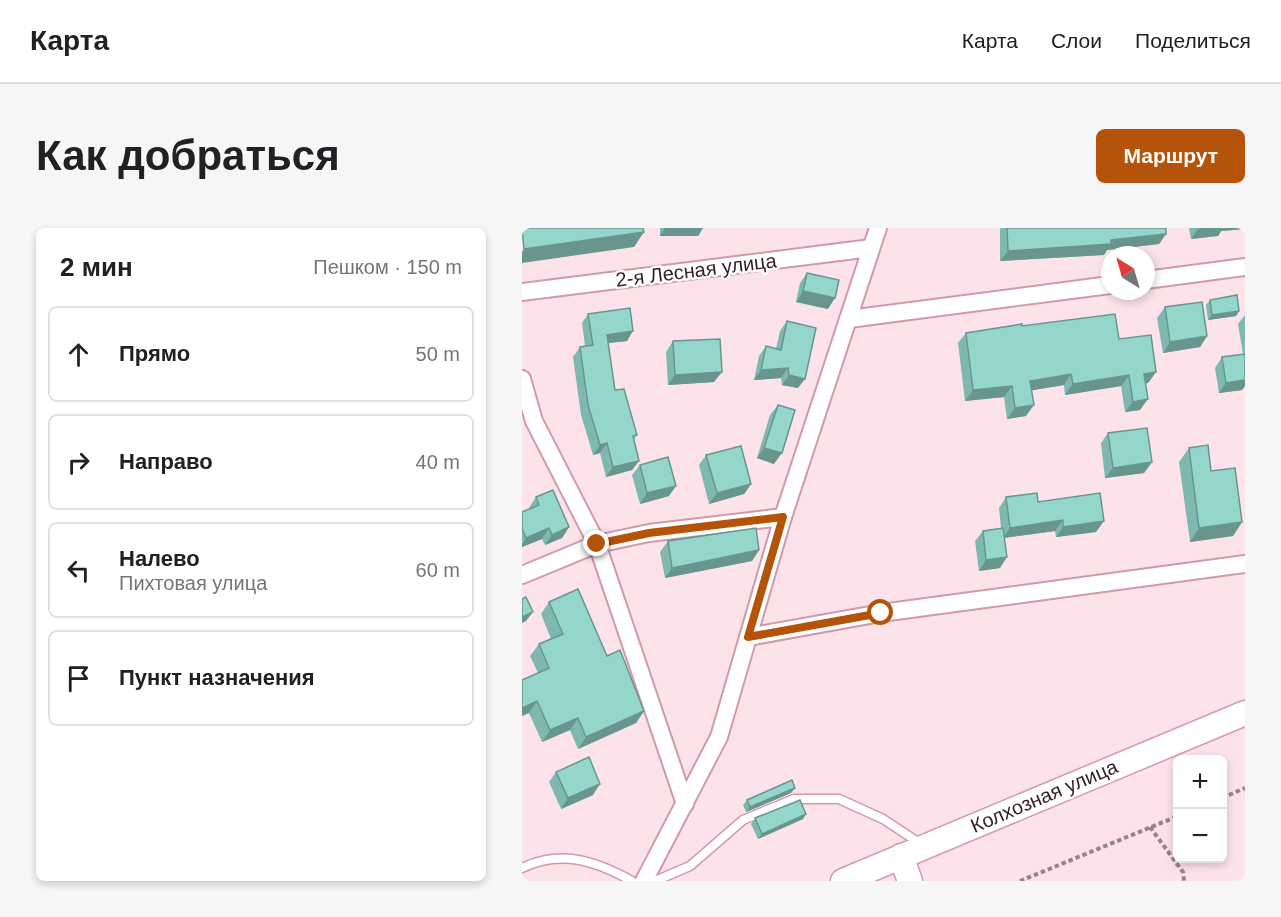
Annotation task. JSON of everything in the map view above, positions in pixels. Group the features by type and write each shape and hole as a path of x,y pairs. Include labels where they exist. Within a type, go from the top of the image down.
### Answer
{"main road":[{"name":"Колхозная улица","path":"843,881 1245,713"},
{"path":"901,856 910,881"}],"street":[{"path":"644,881 719,737 783,517 878,228"},
{"name":"2-я Лесная улица","path":"522,292 871,248"},
{"path":"1155,279 1245,267"},
{"path":"849,320 1101,286"},
{"path":"522,379 534,422 597,544 685,804"},
{"path":"522,575 597,544 649,533 783,517"},
{"path":"748,637 881,613 1245,564"}],"lane":[{"path":"655,881 690,866 743,820 794,799 839,799 882,819 924,846"},
{"path":"522,868 542,858 584,860 632,881"}],"path":[{"path":"1227,796 1245,788"},
{"path":"1020,881 1173,818"},
{"path":"1150,827 1183,872 1184,881"}],"building":[{"path":"522,228 643,228 644,232 524,249"},
{"path":"1007,228 1166,228 1166,234 1111,240 1111,244 1008,251"},
{"path":"807,273 839,280 835,298 803,291"},
{"path":"1237,295 1239,311 1212,315 1210,300"},
{"path":"1202,302 1207,336 1170,342 1165,307"},
{"path":"630,308 633,331 607,335 615,390 624,389 637,435 633,436 639,461 613,467 607,443 600,445 588,405 580,347 593,345 588,314"},
{"path":"1115,314 1119,339 1151,335 1156,372 1144,374 1148,399 1133,402 1129,375 1073,384 1071,374 1030,381 1034,405 1015,408 1012,386 973,390 966,333 1022,324 1022,326"},
{"path":"787,321 816,328 805,379 789,375 788,368 761,370 766,346 781,350"},
{"path":"720,339 722,372 675,375 673,341"},
{"path":"1245,354 1245,380 1226,383 1222,357"},
{"path":"778,405 795,410 782,453 764,448"},
{"path":"1147,428 1152,462 1113,468 1108,433"},
{"path":"1208,445 1211,471 1235,468 1242,522 1199,528 1189,448"},
{"path":"741,446 751,484 717,493 706,455"},
{"path":"668,457 676,486 647,493 640,465"},
{"path":"553,490 569,527 552,535 549,528 526,538 522,529 522,512 539,505 536,497"},
{"path":"1037,493 1038,502 1100,493 1104,521 1063,527 1063,520 1010,528 1006,497"},
{"path":"756,528 759,550 672,568 668,541"},
{"path":"1003,528 1007,557 986,560 983,531"},
{"path":"578,589 607,656 620,650 644,711 586,737 578,718 550,730 537,701 522,708 522,680 549,668 539,644 563,634 549,602"},
{"path":"526,597 533,612 522,617 522,599"},
{"path":"589,757 600,784 568,798 556,772"},
{"path":"792,780 795,788 750,807 747,800"},
{"path":"800,800 806,814 762,834 755,818"}],"route":[{"path":"597,544 649,533 783,517 748,637 881,613"}]}
